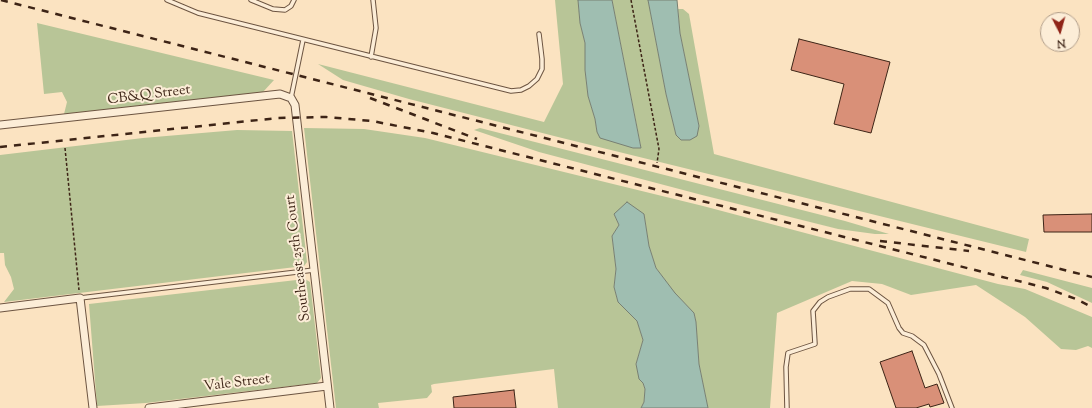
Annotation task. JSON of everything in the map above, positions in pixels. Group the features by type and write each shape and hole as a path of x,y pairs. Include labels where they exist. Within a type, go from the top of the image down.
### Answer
{"street":[{"name":"CB&Q Street","path":"0,125 280,94 291,98"},
{"name":"Southeast 25th Court","path":"291,98 295,105 330,408"},
{"path":"0,308 80,298 93,408"},
{"name":"Vale Street","path":"149,408 327,386"}],"lane":[{"path":"167,0 198,13 511,92 522,90 529,86 537,79 542,69 539,34"},
{"path":"251,0 273,9 285,10 291,6 294,0"},
{"path":"371,57 376,28 373,0"},
{"path":"291,98 303,40"},
{"path":"80,298 314,270"},
{"path":"787,408 786,367 788,353 815,344 814,311 820,302 828,297 850,289 869,289 888,303 899,328 903,333 912,336 924,345 940,374 952,408"}],"path":[{"path":"631,0 659,149 657,163"},
{"path":"65,148 80,298"}],"green space":[{"path":"555,0 578,0 580,23 585,43 585,70 588,96 595,119 597,132 633,148 641,147 612,0 648,0 666,94 676,135 699,126 680,33 678,9 683,9 689,14 714,154 1029,239 1026,252 409,99 343,80 318,64 544,122 563,84"},
{"path":"37,23 274,80 263,92 64,114 67,102 62,92 44,94"},
{"path":"304,128 364,129 425,138 703,206 998,284 1025,289 1092,317 1092,348 1088,346 1076,350 1061,349 1025,317 976,285 911,295 882,284 852,281 777,313 770,408 708,408 699,364 694,313 674,293 656,268 649,246 644,214 614,214 619,225 612,236 616,269 614,287 618,302 637,321 643,340 636,364 645,389 644,402 641,408 558,408 554,369 434,384 431,385 432,392 427,398 378,403 379,408 336,408"},
{"path":"480,128 845,221 889,234 875,234 838,229 702,195 539,152 474,130"},
{"path":"237,130 292,131 307,262 304,266 4,302 14,289 11,277 5,265 4,253 0,253 0,155 143,138"},
{"path":"1023,270 1092,288 1092,303 1047,282 1020,275"},
{"path":"305,279 310,282 321,378 317,383 146,403 97,406 89,304"}],"shaded area":[{"path":"578,0 612,0 641,148 633,148 600,138 597,132 595,119 588,96 585,70 585,43 580,23"},
{"path":"648,0 677,0 680,33 699,126 697,136 690,140 681,140 676,135 666,94"},
{"path":"627,202 644,214 649,246 656,268 675,293 694,313 699,364 708,408 641,408 644,402 645,389 643,383 639,379 636,364 643,340 637,321 618,302 614,287 616,269 612,236 619,225 614,214"}],"building":[{"path":"799,39 890,62 871,133 834,124 844,84 791,70"},
{"path":"1092,214 1092,232 1044,232 1043,215"},
{"path":"912,351 925,388 937,384 944,403 930,407 929,404 916,408 896,408 880,362"},
{"path":"514,390 516,408 454,408 453,397"}],"railway":[{"path":"1,0 1092,277"},
{"path":"370,98 477,139"},
{"path":"0,147 278,118 326,117 372,121 433,133 1046,288 1076,299 1092,307"},
{"path":"880,241 969,251"}]}
